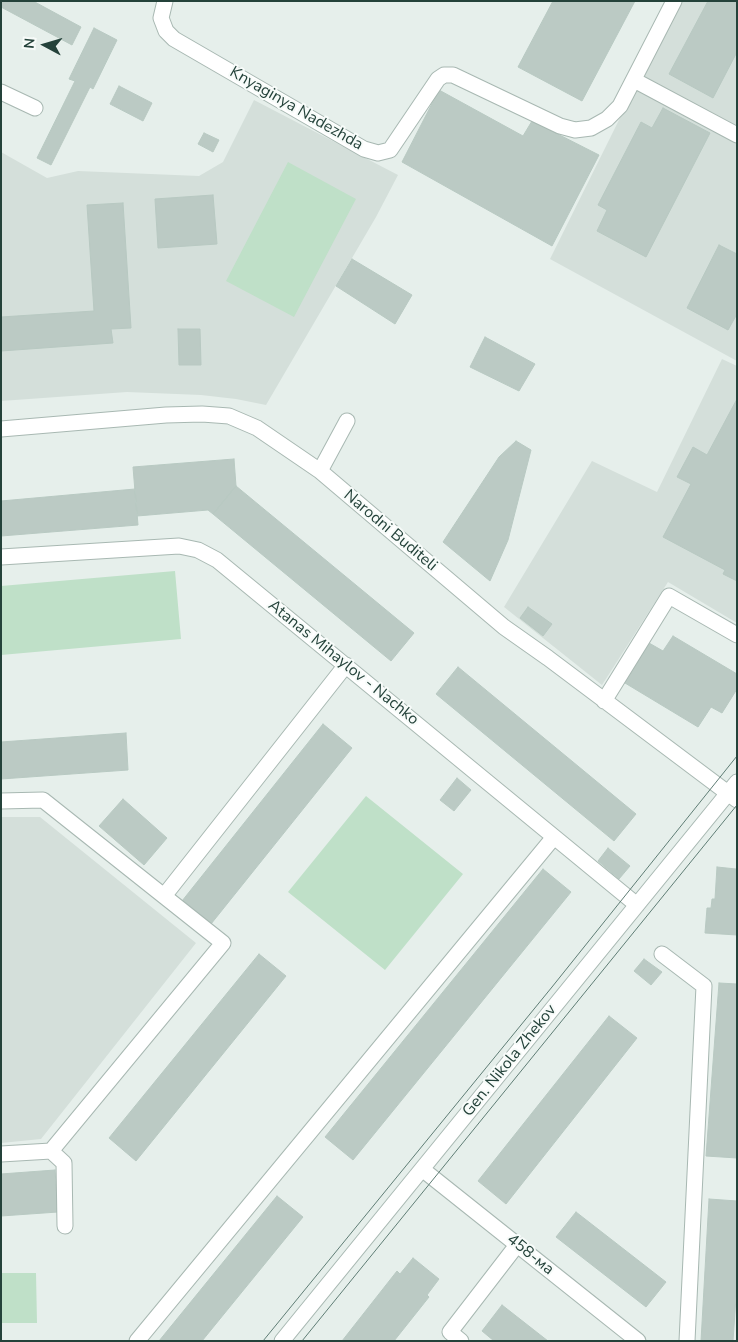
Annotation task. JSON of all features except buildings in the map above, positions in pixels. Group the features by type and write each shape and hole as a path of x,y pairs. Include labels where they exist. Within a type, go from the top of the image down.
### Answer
{"street":[{"name":"Knyaginya Nadezhda","path":"164,1 161,18 166,31 174,39 364,149 378,153 390,150 438,79 444,75 453,75 560,126 575,130 591,128 607,119 620,106 674,1"},
{"path":"634,80 737,135"},
{"path":"1,92 35,108"},
{"name":"Narodni Buditeli","path":"1,429 166,415 202,414 229,416 258,428 320,471 504,627 604,701 734,792"},
{"path":"320,471 347,421"},
{"name":"Atanas Mihaylov - Nachko","path":"1,557 179,546 198,550 217,560 638,905"},
{"path":"604,701 669,596 737,635"},
{"path":"164,896 346,665"},
{"name":"Gen. Nikola Zhekov","path":"282,1341 638,905 734,792"},
{"path":"1,801 43,800 223,942 51,1151"},
{"path":"137,1341 554,837"},
{"path":"662,954 704,986 687,1341"},
{"path":"1,1154 51,1151 64,1163 65,1226"},
{"name":"458-ма","path":"422,1169 638,1341"},
{"path":"461,1341 450,1332 517,1245"}],"shaded area":[{"path":"678,1 737,1 737,361 550,259"},
{"path":"254,100 398,175 376,217 266,405 201,395 127,392 1,401 1,152 47,178 78,171 199,176 223,162"},
{"path":"722,359 737,366 737,623 668,582 602,685 504,607 592,461 657,492"},
{"path":"1,817 40,817 196,943 41,1139 1,1143"}],"green space":[{"path":"288,162 356,199 294,317 226,281"},
{"path":"175,571 181,639 1,655 1,586"},
{"path":"366,796 463,874 385,970 288,892"},
{"path":"1,1273 36,1273 37,1323 1,1323"}],"tram line":[{"path":"263,1341 552,987 737,756"},
{"path":"302,1341 737,805"}]}
